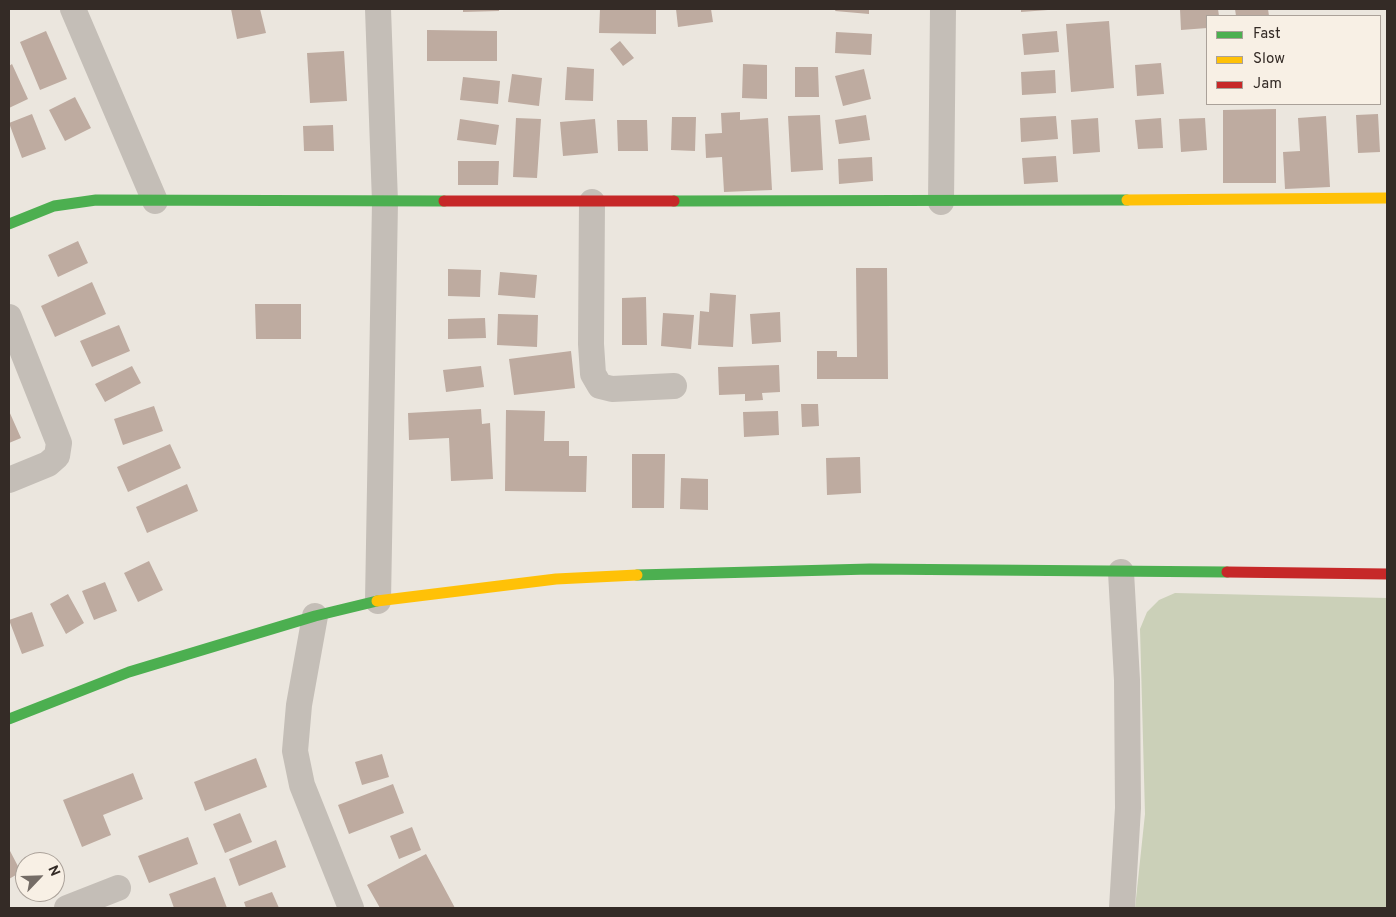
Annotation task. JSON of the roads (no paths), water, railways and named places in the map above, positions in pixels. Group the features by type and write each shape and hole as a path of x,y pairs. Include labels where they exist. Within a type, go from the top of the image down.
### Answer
{"street":[{"path":"73,9 155,201"},
{"path":"378,9 385,202 378,601"},
{"path":"942,202 943,9"},
{"path":"9,224 54,206 96,200 942,202 1387,198"},
{"path":"592,202 591,344 593,374 600,386 612,389 674,386"},
{"path":"9,317 59,443 57,456 48,464 9,480"},
{"path":"9,719 128,672 315,616 378,601 556,580 703,572 870,569 1387,574"},
{"path":"1121,572 1127,680 1128,808 1122,908"},
{"path":"315,616 299,705 295,751 302,785 351,908"},
{"path":"67,908 118,888"}]}
